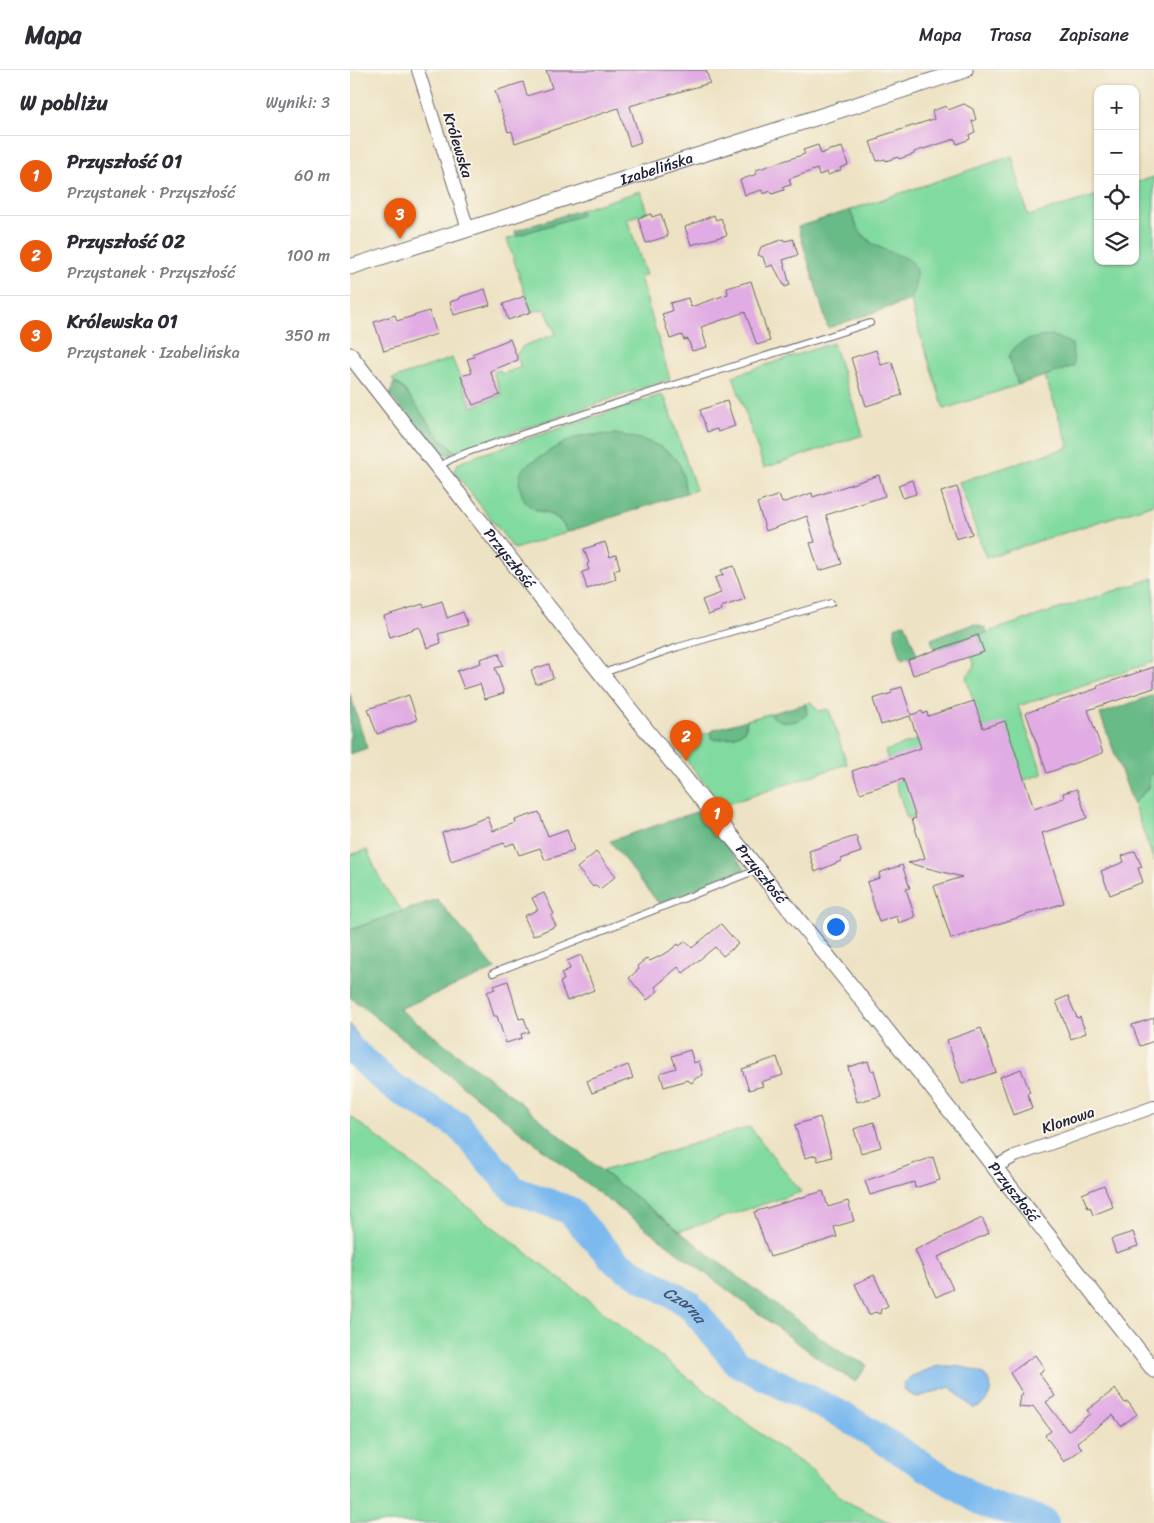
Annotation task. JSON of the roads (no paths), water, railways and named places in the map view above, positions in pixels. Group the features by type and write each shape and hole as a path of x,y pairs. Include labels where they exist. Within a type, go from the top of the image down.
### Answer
{"street":[{"name":"Królewska","path":"418,70 468,229"},
{"name":"Izabelińska","path":"350,267 965,70"},
{"name":"Przyszłość","path":"350,356 437,468 995,1167 1154,1370"},
{"name":"Klonowa","path":"995,1167 1015,1156 1154,1107"}],"lane":[{"path":"437,468 455,457 480,448 870,323"},
{"path":"602,673 678,647 831,603"},
{"path":"493,974 757,870"}],"water":[{"path":"350,1024 389,1084 350,1058"},
{"path":"937,1366 954,1366 981,1373 986,1377 990,1387 990,1393 984,1403 973,1408 950,1387 918,1397 913,1396 904,1389 903,1384 910,1377"}],"waterway":[{"name":"Czarna","path":"350,1048 389,1084 459,1126 514,1190 569,1210 617,1263 689,1304 737,1363 844,1416 985,1504 1039,1519 1045,1523"}],"place":[{"name":"Królewska 01","path":"400,239"},
{"name":"Przyszłość 02","path":"686,761"},
{"name":"Przyszłość 01","path":"717,838"}]}
